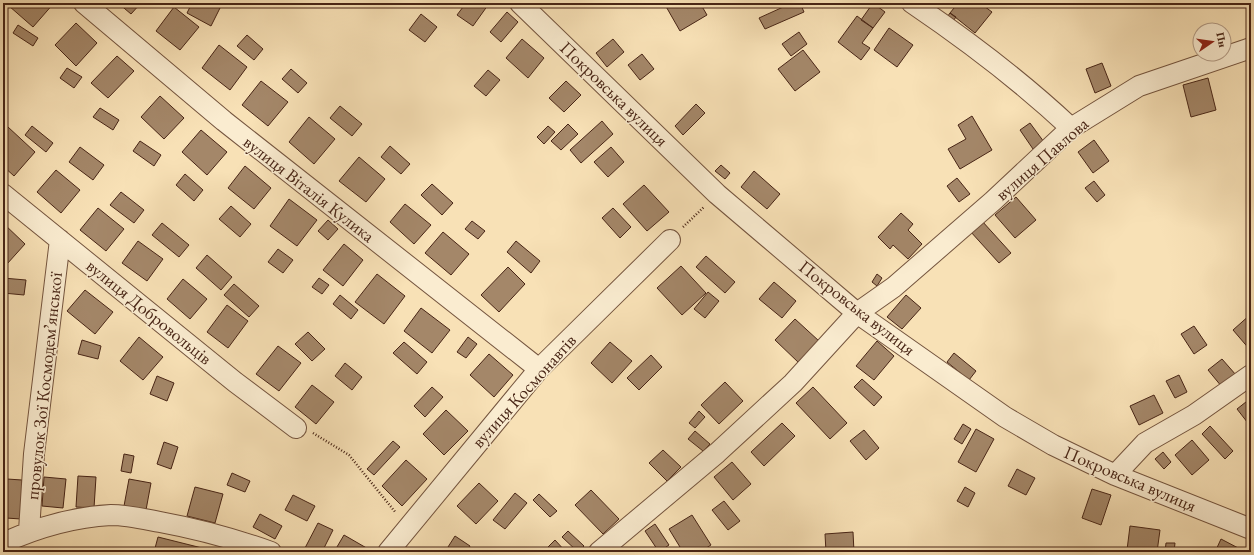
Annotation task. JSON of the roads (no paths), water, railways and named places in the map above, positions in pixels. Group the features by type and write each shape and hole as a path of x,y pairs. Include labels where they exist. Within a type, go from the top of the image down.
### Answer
{"street":[{"name":"вулиця Віталія Кулика","path":"84,3 224,122 538,369"},
{"name":"Покровська вулиця","path":"520,3 717,194 857,313 1005,417 1053,445 1115,475 1251,529"},
{"path":"912,3 961,37 1034,93 1071,128"},
{"name":"вулиця Павлова","path":"599,552 718,453 793,383 857,313 894,287 993,201 1071,128 1139,86 1251,48"},
{"name":"вулиця Добровольців","path":"3,194 235,382 296,428"},
{"name":"провулок Зої Космодемʼянської","path":"29,531 34,454 60,240"},
{"name":"вулиця Космонавтів","path":"388,552 538,369 670,240"},
{"path":"1115,475 1145,443 1194,415 1251,375"},
{"path":"3,543 29,531 89,517 113,515 180,526 238,540 271,552"}]}
